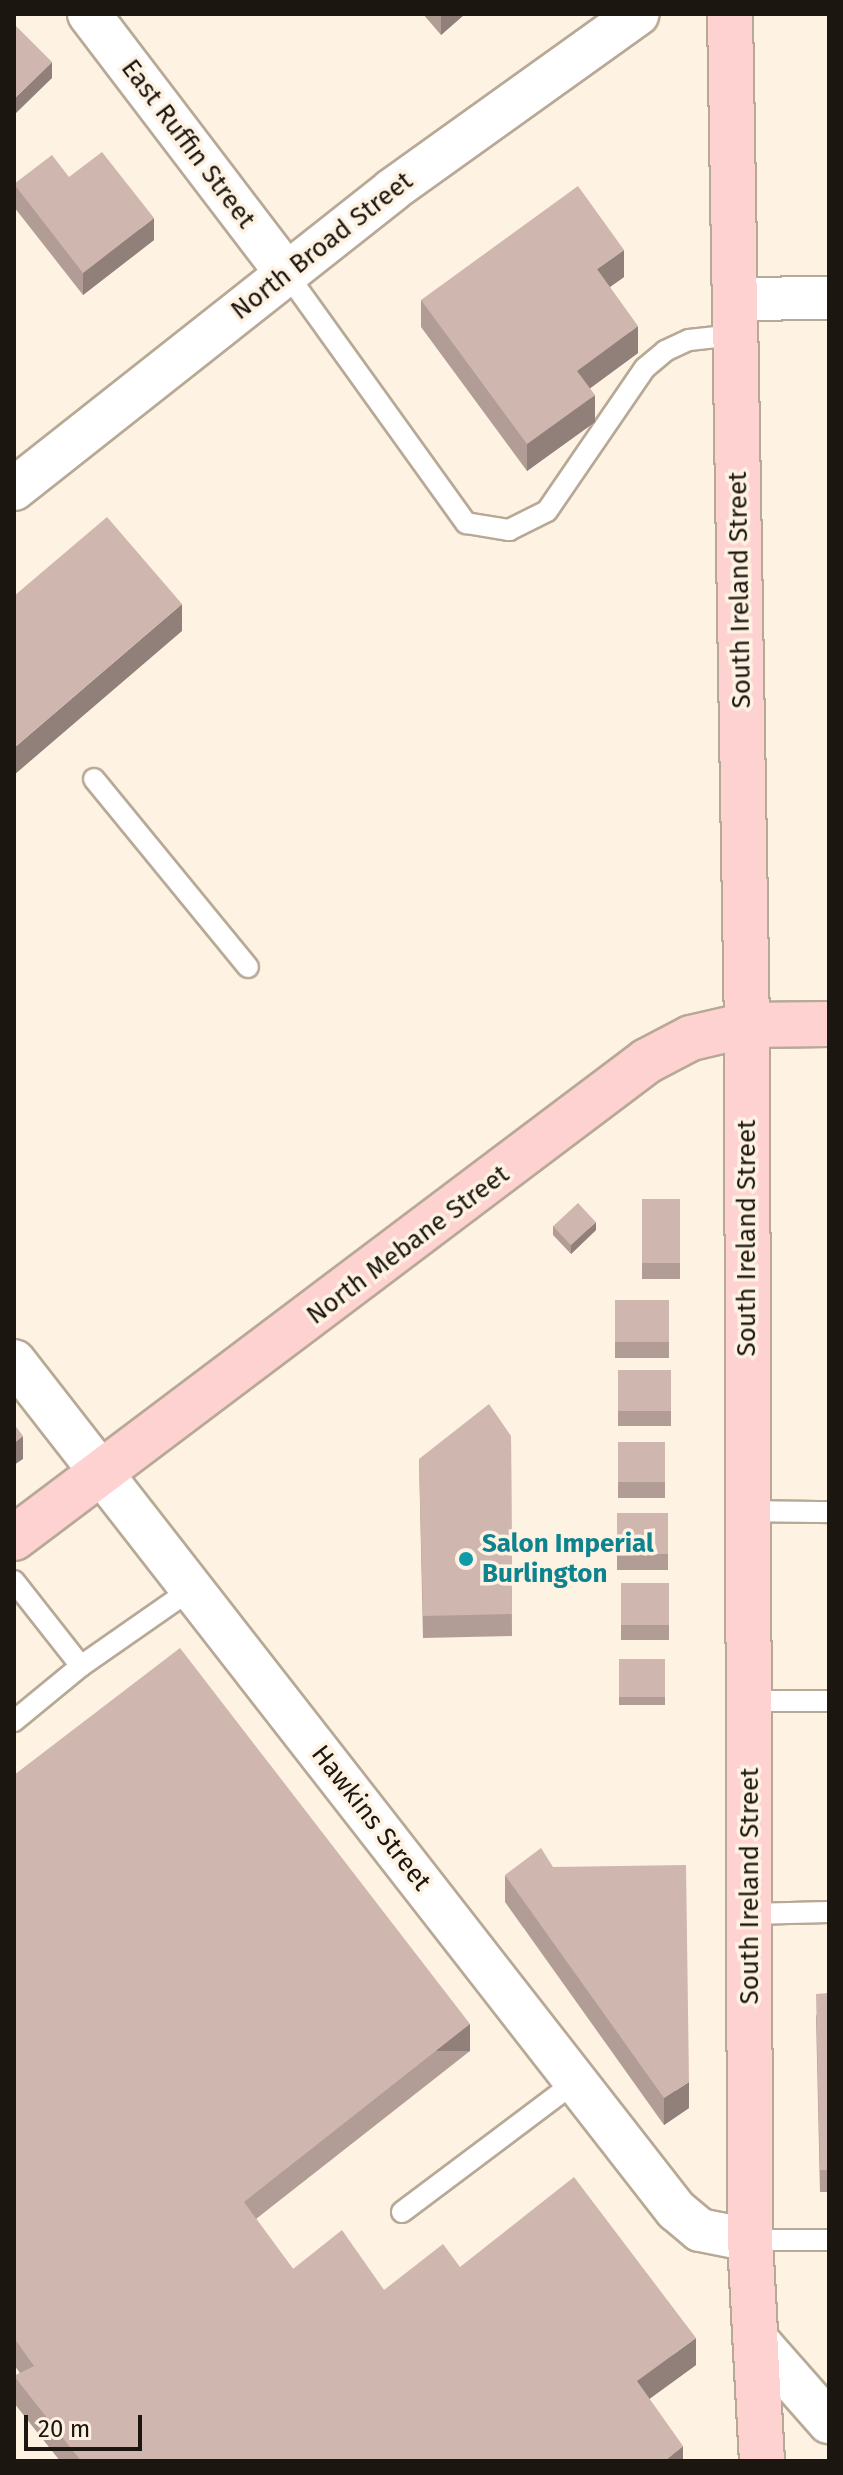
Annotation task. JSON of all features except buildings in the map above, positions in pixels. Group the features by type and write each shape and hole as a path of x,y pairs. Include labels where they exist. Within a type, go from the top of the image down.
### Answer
{"street":[{"name":"East Ruffin Street","path":"89,14 287,274"},
{"name":"North Broad Street","path":"14,489 287,274 638,14"},
{"name":"South Ireland Street","path":"730,14 747,1025 750,2240 761,2345 762,2461"},
{"path":"734,317 829,298"},
{"name":"North Mebane Street","path":"14,1538 647,1061 691,1038 747,1025 829,1024"},
{"name":"Hawkins Street","path":"14,1361 676,2210 700,2230 750,2240"},
{"path":"761,2345 829,2422"}],"lane":[{"path":"287,274 466,523 509,530 547,511 645,368 665,351 734,317"},
{"path":"94,779 248,967"},
{"path":"746,1511 829,1512"},
{"path":"14,1581 81,1666"},
{"path":"14,1721 81,1666 193,1588"},
{"path":"750,1701 829,1701"},
{"path":"750,1914 829,1912"},
{"path":"402,2212 575,2082"},
{"path":"750,2240 829,2240"}],"place":[{"name":"Salon Imperial Burlington","path":"466,1559"}]}
